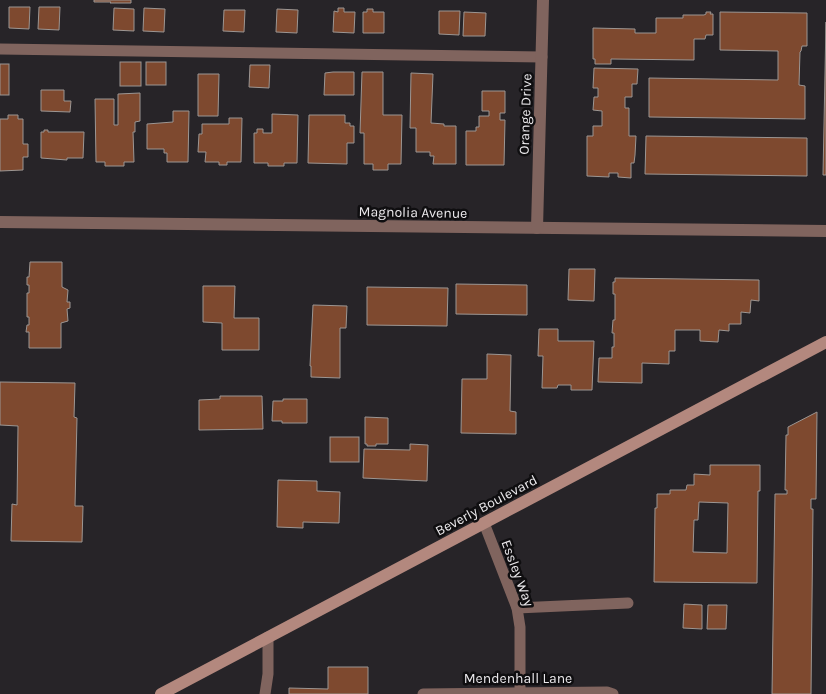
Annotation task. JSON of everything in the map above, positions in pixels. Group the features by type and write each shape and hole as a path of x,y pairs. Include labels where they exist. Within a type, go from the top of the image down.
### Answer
{"main road":[{"name":"Beverly Boulevard","path":"160,694 826,342"}],"street":[{"name":"Orange Drive","path":"537,228 543,0"},
{"name":"Magnolia Avenue","path":"0,222 826,231"}],"lane":[{"path":"0,49 542,57"},
{"name":"Essley Way","path":"484,523 517,608 520,627 520,693"},
{"path":"517,608 628,603"},
{"path":"265,694 268,674 268,637"},
{"name":"Mendenhall Lane","path":"423,694 607,692 613,694"}],"building":[{"path":"94,0 131,0 131,3 94,2"},
{"path":"9,7 30,7 29,29 9,28"},
{"path":"39,7 60,7 59,30 38,29"},
{"path":"114,8 134,9 134,31 113,30"},
{"path":"144,8 165,9 164,32 143,31"},
{"path":"338,8 344,8 344,12 355,12 354,33 333,32 334,11 338,12"},
{"path":"277,9 298,10 297,33 276,32"},
{"path":"367,9 373,9 373,12 384,12 384,33 363,33 363,12 367,12"},
{"path":"224,10 245,10 244,32 223,31"},
{"path":"439,11 460,11 459,35 439,34"},
{"path":"464,12 486,13 485,36 463,36"},
{"path":"706,12 713,14 713,35 706,35 705,39 694,39 694,60 611,59 611,64 595,64 595,59 593,59 593,28 635,29 635,33 656,33 656,18 683,18 683,15 704,15"},
{"path":"720,12 807,13 807,46 802,46 800,52 799,85 805,86 805,119 649,117 649,78 778,80 778,51 720,50"},
{"path":"826,22 826,175 823,175"},
{"path":"120,62 141,62 141,86 120,86"},
{"path":"146,62 166,62 166,85 146,85"},
{"path":"0,64 9,64 9,95 0,95"},
{"path":"250,65 270,65 269,88 249,87"},
{"path":"594,68 638,69 637,84 632,84 632,97 625,97 625,108 629,108 629,136 636,136 634,163 631,163 631,178 618,177 618,173 609,173 609,177 587,176 587,136 593,136 593,126 602,126 602,111 593,110 594,97 598,97 598,88 593,88"},
{"path":"354,72 354,95 324,95 325,73"},
{"path":"362,72 383,72 383,115 402,115 401,164 388,164 388,170 373,170 373,164 364,164 364,133 360,133"},
{"path":"411,73 433,74 431,123 456,126 456,164 433,164 434,156 430,156 430,152 416,152 416,128 410,128"},
{"path":"198,74 219,74 218,116 198,116"},
{"path":"41,90 64,90 64,101 71,101 70,112 41,111"},
{"path":"482,91 505,91 505,113 500,113 500,120 505,120 504,165 466,165 466,131 476,131 476,127 479,127 479,116 489,116 489,111 482,111"},
{"path":"140,93 140,121 135,122 135,132 133,132 134,162 124,162 124,166 105,166 105,162 96,162 95,99 114,99 114,125 118,125 118,94"},
{"path":"173,111 189,111 188,162 167,162 167,153 164,153 164,149 147,149 147,124 173,122"},
{"path":"272,114 298,115 297,163 284,163 284,166 268,166 268,163 254,163 254,133 257,133 257,129 263,129 263,133 272,133"},
{"path":"8,115 18,115 18,119 23,119 23,144 28,144 28,157 23,157 23,170 0,171 0,119 8,119"},
{"path":"309,115 345,115 345,123 350,123 350,126 354,126 354,143 347,143 347,164 308,163"},
{"path":"229,118 242,118 241,162 227,162 227,165 219,165 219,162 205,162 206,152 198,152 199,134 202,134 202,124 229,124"},
{"path":"44,130 48,130 48,132 84,132 83,158 67,158 67,160 41,158 41,132 44,132"},
{"path":"646,136 807,138 807,176 645,174"},
{"path":"30,262 62,262 62,287 68,290 67,302 70,302 70,308 67,309 68,321 61,323 61,348 29,348 29,332 26,332 27,325 29,325 27,293 29,293 29,285 27,285 27,277 29,277"},
{"path":"569,269 595,269 594,301 568,300"},
{"path":"615,278 759,280 759,301 751,300 750,313 741,312 741,324 729,324 729,331 719,330 718,342 700,341 700,330 675,330 675,351 669,351 669,364 642,363 642,383 598,382 599,358 612,358 612,347 614,347 614,333 612,333 613,320 615,320 613,282 615,282"},
{"path":"456,284 527,285 527,315 456,314"},
{"path":"203,286 235,286 234,318 259,318 259,350 222,350 222,323 203,322"},
{"path":"367,287 448,288 447,326 367,325"},
{"path":"313,305 347,306 346,328 340,328 340,378 311,377"},
{"path":"539,329 558,329 558,341 594,341 592,390 571,390 571,385 558,385 557,388 542,388 543,356 538,356"},
{"path":"487,354 511,355 510,411 516,412 516,434 461,433 462,379 487,379"},
{"path":"0,382 75,383 74,417 77,418 75,506 83,506 82,542 11,541 12,504 17,505 18,426 0,425"},
{"path":"220,396 262,396 263,429 199,430 199,400 220,399"},
{"path":"283,399 307,399 307,423 272,421 273,401 283,401"},
{"path":"817,412 816,499 811,499 811,509 813,509 811,694 772,694 775,494 787,494 787,490 785,490 786,435 788,435 788,427"},
{"path":"365,417 388,418 388,444 367,446 365,444"},
{"path":"330,437 359,437 359,462 330,462"},
{"path":"410,444 428,445 427,481 363,478 364,449 410,450"},
{"path":"710,465 760,465 757,583 654,582 655,508 657,508 657,494 670,494 670,490 686,490 687,485 694,485 694,474 710,475","holes":["699,502 728,503 727,553 693,552 694,520 698,520"]},
{"path":"278,480 317,481 317,491 340,492 339,523 303,522 303,528 277,527"},
{"path":"684,604 702,605 702,629 683,628"},
{"path":"708,605 727,605 726,629 707,629"},
{"path":"328,667 368,667 368,694 289,694 289,688 328,689"}]}
